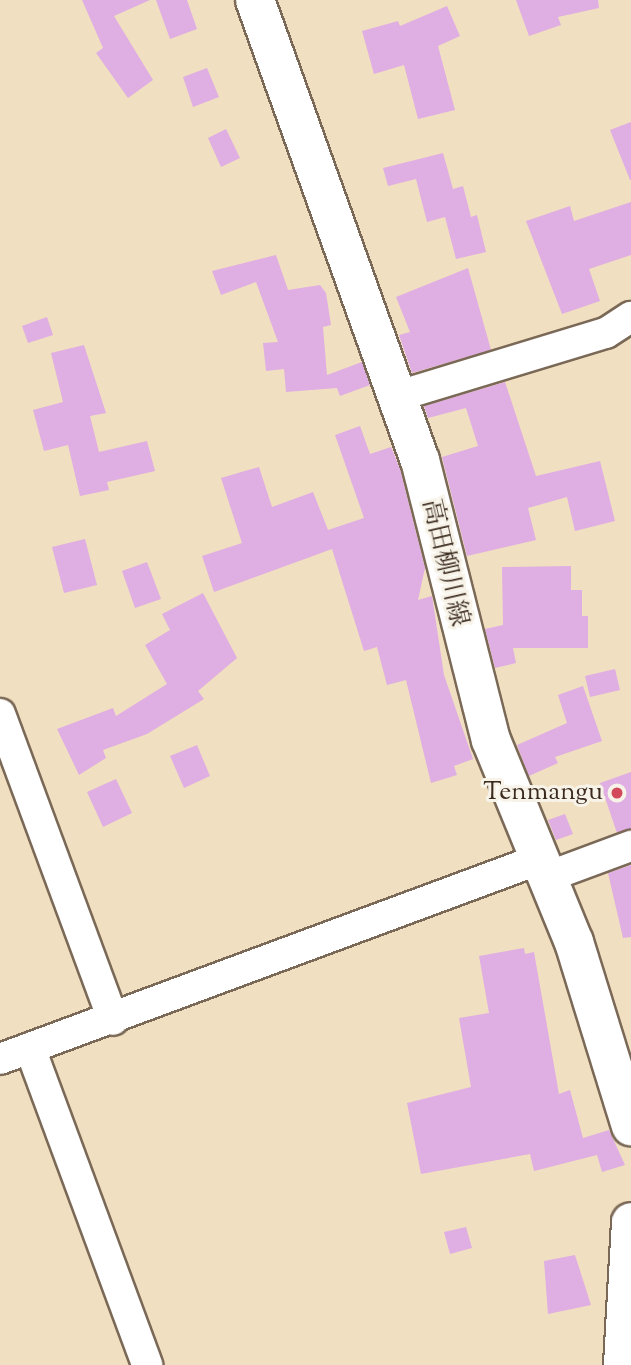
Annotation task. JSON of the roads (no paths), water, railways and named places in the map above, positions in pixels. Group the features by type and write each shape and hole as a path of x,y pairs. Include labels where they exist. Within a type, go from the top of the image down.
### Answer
{"main road":[{"name":"高田柳川線","path":"255,0 420,460 491,740 574,942 631,1126"},
{"path":"624,1365 631,1222"}],"street":[{"path":"398,396 593,337 631,317"},
{"path":"0,714 113,1020"},
{"path":"0,1059 543,868 631,846"},
{"path":"30,1048 147,1365"}],"place":[{"name":"Tenmangu","path":"617,793"}]}
